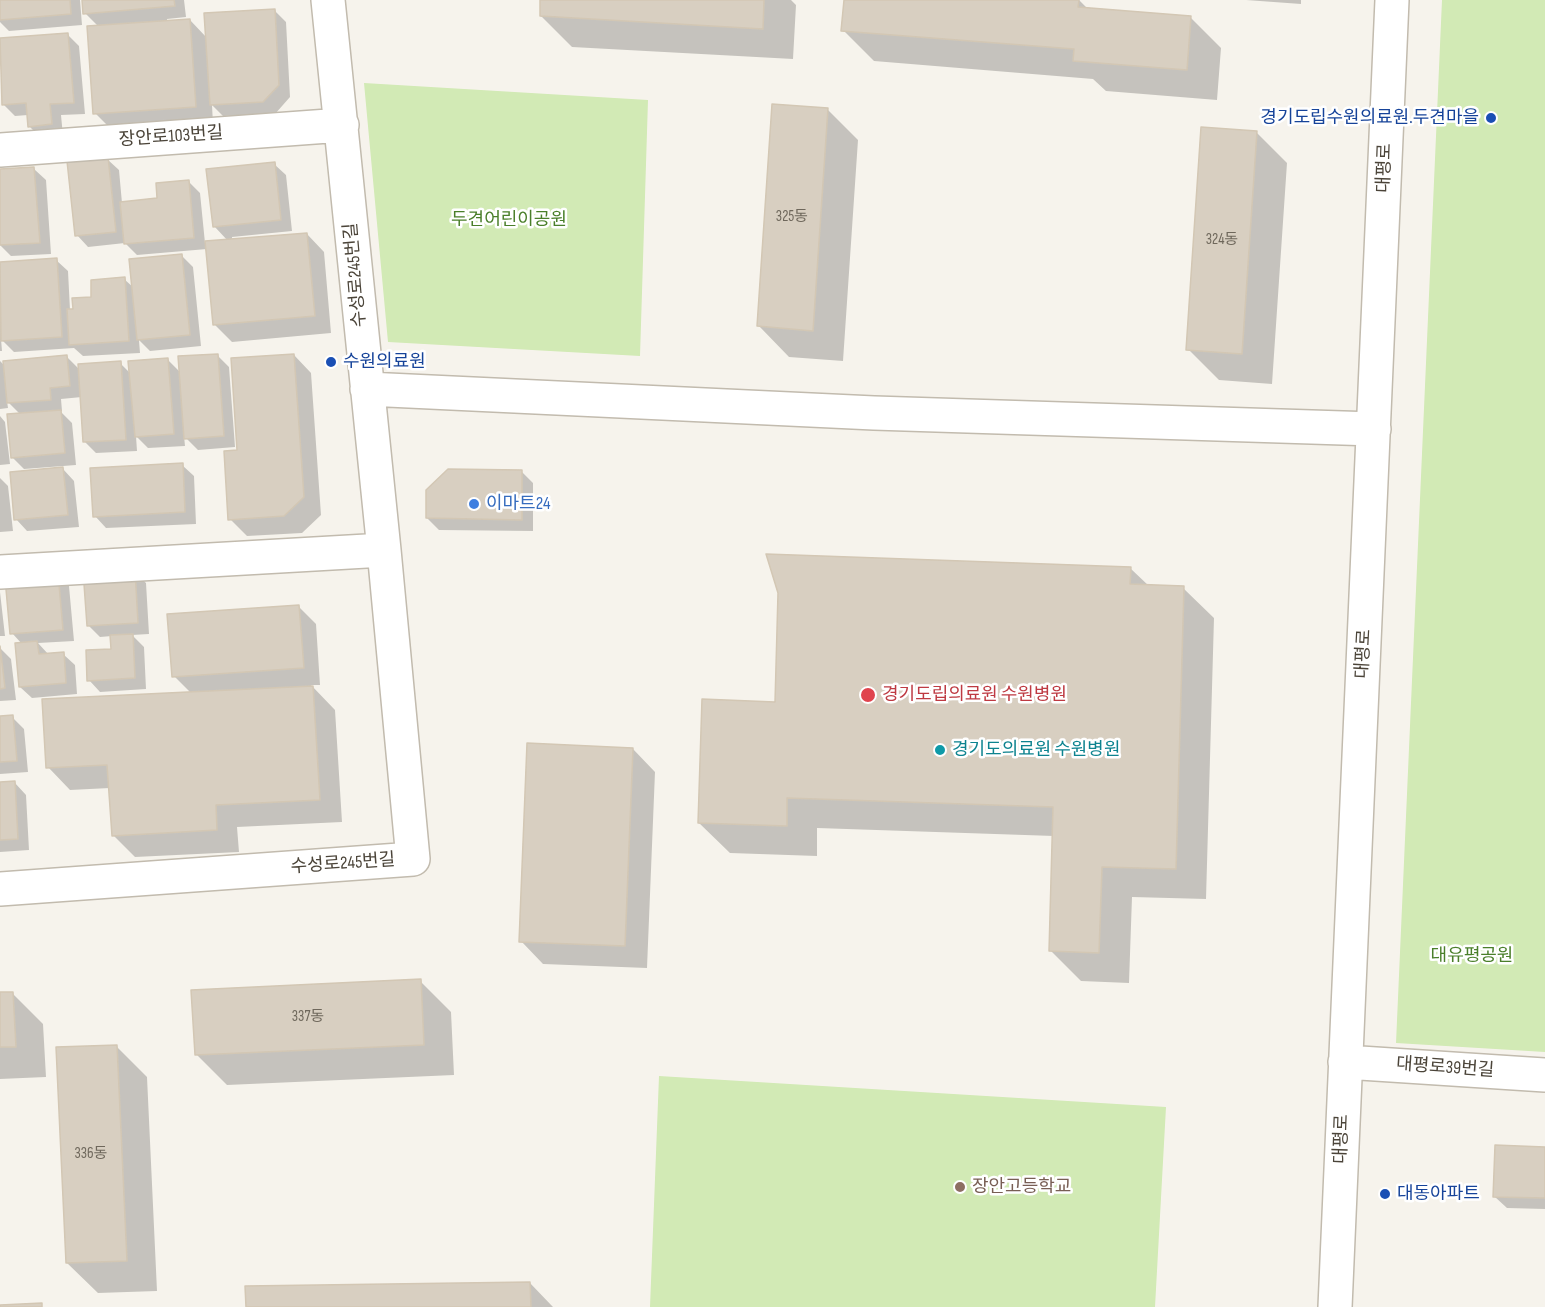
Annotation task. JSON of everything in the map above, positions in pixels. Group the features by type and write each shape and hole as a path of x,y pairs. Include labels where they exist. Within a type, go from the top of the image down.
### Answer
{"street":[{"name":"수성로245번길","path":"0,889 412,859 384,550 328,0"},
{"name":"대평로","path":"1335,1307 1392,0"},
{"name":"장안로103번길","path":"0,150 342,125"},
{"path":"367,389 874,413 1374,429"},
{"path":"0,572 384,550"},
{"name":"대평로39번길","path":"1345,1062 1545,1075"}],"green space":[{"name":"대유평공원","path":"1442,0 1545,0 1545,1052 1396,1043"},
{"name":"두견어린이공원","path":"364,83 648,100 640,356 388,342"},
{"name":"장안고등학교","path":"659,1076 1166,1107 1155,1307 650,1307"}],"building":[{"path":"0,0 70,0 71,14 0,20"},
{"path":"82,0 174,0 175,6 83,14"},
{"path":"540,0 764,0 763,29 540,16"},
{"path":"844,0 1079,0 1078,7 1191,16 1187,70 1073,61 1074,49 841,31"},
{"path":"275,9 279,85 263,102 210,105 204,13"},
{"path":"190,19 196,107 93,114 87,26"},
{"path":"68,33 74,103 50,104 52,124 28,127 26,103 2,105 0,38"},
{"path":"772,104 828,108 813,331 757,326"},
{"path":"1201,127 1257,131 1242,354 1186,350"},
{"path":"108,157 116,232 75,236 67,161"},
{"path":"275,162 281,220 213,227 206,169"},
{"path":"34,167 40,243 0,245 0,169"},
{"path":"189,180 194,238 124,244 120,202 157,198 156,183"},
{"path":"307,233 315,316 213,325 205,241"},
{"path":"182,254 190,335 137,340 129,259"},
{"path":"57,258 62,337 1,341 0,262"},
{"path":"125,277 129,341 69,345 67,309 73,309 72,298 91,297 91,280"},
{"path":"218,354 224,436 184,439 178,356"},
{"path":"294,354 304,497 284,516 228,520 224,451 237,450 231,358"},
{"path":"67,355 70,386 50,388 51,400 7,403 3,361"},
{"path":"168,358 174,434 135,437 128,361"},
{"path":"121,361 126,440 83,442 78,364"},
{"path":"61,410 65,453 11,458 7,414"},
{"path":"183,463 185,512 93,517 90,468"},
{"path":"63,467 68,515 14,520 10,472"},
{"name":"이마트24","path":"448,469 522,470 522,520 426,518 426,490"},
{"name":"경기도의료원 수원병원","path":"766,554 1131,567 1130,584 1184,586 1176,869 1102,867 1099,953 1049,951 1053,807 787,798 787,826 698,823 702,699 775,702 778,593"},
{"path":"135,570 138,623 87,626 84,584 102,583 101,572"},
{"path":"58,573 63,630 10,634 5,578"},
{"path":"299,605 304,668 172,677 167,614"},
{"path":"133,634 135,678 87,681 86,650 111,649 110,635"},
{"path":"37,641 39,654 64,652 66,683 19,687 15,643"},
{"path":"0,646 5,688 0,689"},
{"path":"313,686 320,800 216,805 217,830 112,836 107,765 46,768 42,699"},
{"path":"13,715 17,761 0,762 0,716"},
{"path":"527,743 633,748 625,946 519,942"},
{"path":"15,781 18,839 0,840 0,782"},
{"path":"421,979 424,1045 195,1055 191,990"},
{"path":"0,992 13,992 16,1047 0,1047"},
{"path":"117,1045 127,1261 66,1263 56,1047"},
{"path":"1495,1145 1545,1147 1545,1198 1493,1197"},
{"path":"530,1282 531,1307 246,1307 245,1286"},
{"path":"42,1303 42,1307 0,1307 0,1305"}],"place":[{"name":"경기도립수원의료원.두견마을","path":"1491,118"},
{"name":"수원의료원","path":"331,362"},
{"name":"이마트24","path":"474,504"},
{"name":"경기도립의료원 수원병원","path":"868,695"},
{"name":"경기도의료원 수원병원","path":"940,750"},
{"name":"장안고등학교","path":"960,1187"},
{"name":"대동아파트","path":"1385,1194"}]}
